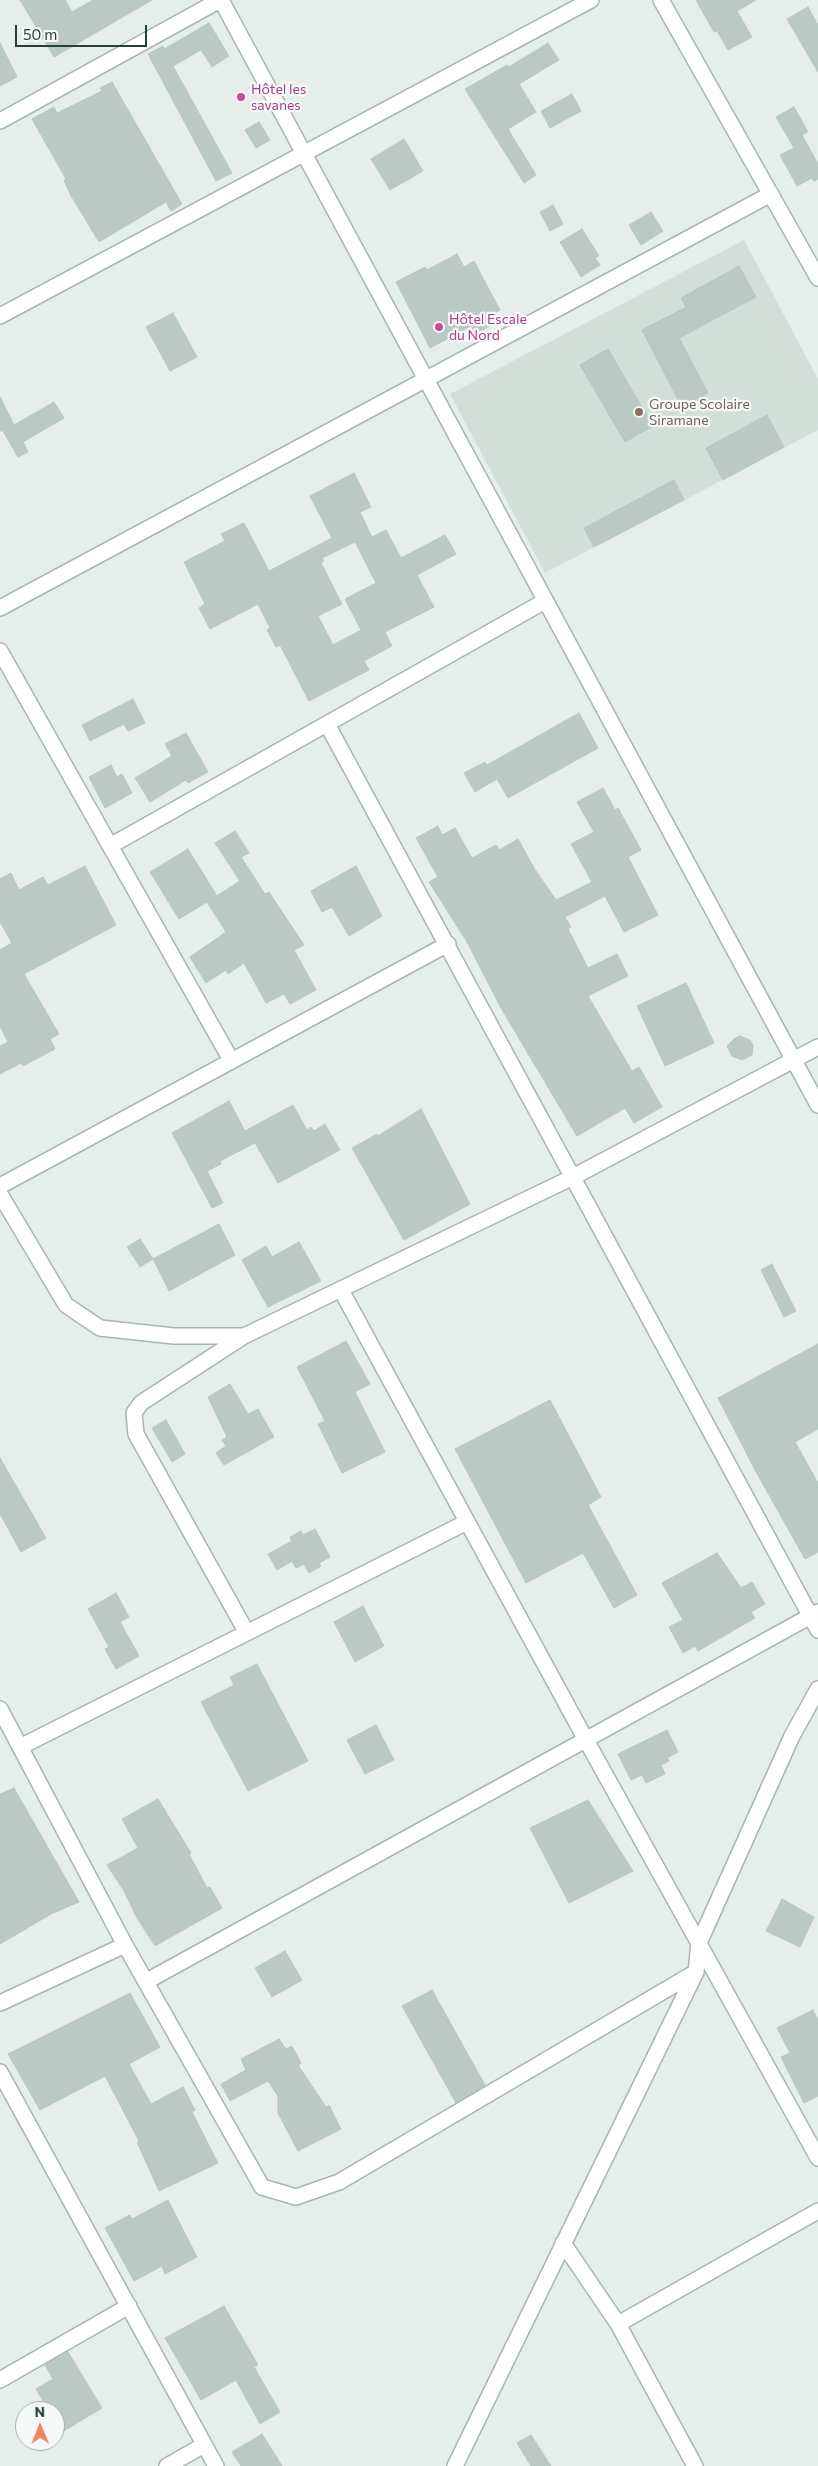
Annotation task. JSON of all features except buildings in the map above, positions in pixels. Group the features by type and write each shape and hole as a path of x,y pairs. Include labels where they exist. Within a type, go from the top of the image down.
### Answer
{"street":[{"path":"0,121 221,0 818,1105"},
{"path":"0,316 591,0"},
{"path":"661,0 818,278"},
{"path":"0,608 771,194"},
{"path":"110,846 545,601"},
{"path":"0,651 231,1060"},
{"path":"327,724 573,1177 814,1614 818,1630"},
{"path":"0,1186 448,944"},
{"path":"247,1633 136,1434 134,1413 141,1403 244,1336 573,1177 795,1061 818,1047"},
{"path":"0,1194 66,1305 100,1328 174,1336 244,1336"},
{"path":"341,1290 586,1740 818,2158"},
{"path":"20,1747 467,1522"},
{"path":"147,1981 814,1614"},
{"path":"455,2466 696,1972 700,1944 792,1736 818,1689"},
{"path":"0,1709 125,1945 262,2187 296,2197 339,2182 696,1972"},
{"path":"0,2003 125,1945"},
{"path":"0,2072 216,2466"},
{"path":"618,2324 818,2211"},
{"path":"563,2243 618,2324 695,2466"},
{"path":"0,2380 129,2306"},
{"path":"166,2466 204,2445"}],"shaded area":[{"name":"Groupe Scolaire Siramane","path":"744,240 818,379 818,430 545,573 450,394"}],"place":[{"name":"Hôtel les savanes","path":"241,97"},
{"name":"Hôtel Escale du Nord","path":"439,327"},
{"name":"Groupe Scolaire Siramane","path":"639,412"}]}
